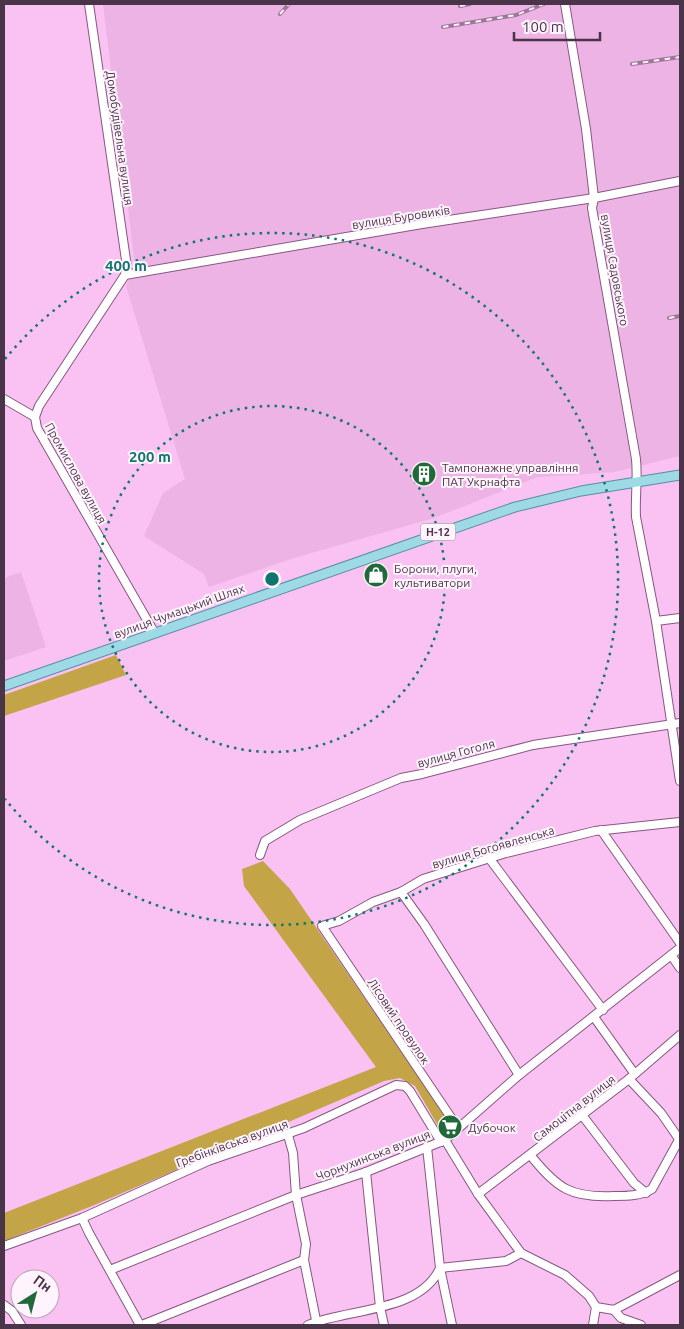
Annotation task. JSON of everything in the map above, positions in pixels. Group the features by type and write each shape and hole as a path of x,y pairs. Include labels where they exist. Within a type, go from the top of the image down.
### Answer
{"main road":[{"name":"вулиця Чумацький Шлях","path":"4,686 515,506 639,481 680,476"}],"street":[{"name":"Домобудівельна вулиця","path":"89,4 126,257 125,275"},
{"name":"вулиця Садовського","path":"564,4 586,129 594,198 592,208 639,481 635,501 636,516 676,724 680,781"},
{"name":"вулиця Буровиків","path":"125,275 422,224 594,198 680,181"},
{"name":"Промислова вулиця","path":"125,275 39,406 35,417 37,428 154,632"},
{"path":"4,399 35,417"},
{"path":"656,621 680,618"},
{"name":"вулиця Гоголя","path":"260,855 265,841 300,820 401,778 533,745 676,724"},
{"name":"вулиця Богоявленська","path":"322,926 339,921 373,902 400,892 423,879 489,858 601,830 680,822"},
{"path":"601,830 680,943"},
{"path":"489,858 603,1010"},
{"path":"400,892 424,924 520,1074"},
{"name":"Лісовий провулок","path":"322,926 458,1128"},
{"name":"Чорнухинська вулиця","path":"110,1270 296,1196 366,1172 443,1141 520,1074 594,1018 680,948"},
{"path":"671,955 680,968"},
{"path":"531,1156 542,1169 569,1192 597,1197 646,1193 652,1190 680,1139 632,1076 594,1018"},
{"name":"Самоцітна вулиця","path":"478,1194 531,1156 632,1076 680,1035"},
{"name":"Гребінківська вулиця","path":"4,1246 82,1218 208,1161 271,1138 288,1135 322,1118 337,1114 386,1088 400,1084 410,1091 443,1141"},
{"path":"582,1115 634,1183 646,1193"},
{"path":"288,1135 293,1153 296,1196 306,1244 304,1260 316,1323"},
{"path":"443,1141 478,1194 521,1253 565,1275 590,1296 596,1307 593,1325"},
{"path":"427,1148 440,1268 452,1325"},
{"path":"366,1172 380,1306 384,1325"},
{"path":"82,1218 141,1325 304,1260"},
{"path":"440,1268 506,1261 521,1253"},
{"path":"308,1325 416,1296 432,1283 440,1268"},
{"path":"596,1307 614,1310 680,1275"},
{"path":"4,1307 12,1312 21,1325"},
{"path":"614,1310 621,1318 641,1325"}],"shaded area":[{"path":"103,4 680,4 680,456 615,472 538,477 434,518 291,559 209,587 204,574 144,536 163,493 185,479 126,286 135,266"},
{"path":"21,572 46,647 4,661 4,578"},
{"path":"116,655 126,675 4,716 4,695"},
{"path":"263,861 290,889 447,1119 441,1131 415,1086 400,1078 384,1081 92,1206 4,1241 4,1213 376,1067 244,886 242,869"}],"railway":[{"path":"280,14 289,4"},
{"path":"460,6 470,4"},
{"path":"443,27 516,15 544,4"},
{"path":"632,64 680,57"},
{"path":"669,318 680,316"}],"place":[{"name":"Тампонажне управління ПАТ Укрнафта","path":"424,474"},
{"name":"Борони, плуги, культиватори","path":"376,575"},
{"name":"Дубочок","path":"450,1127"}]}
